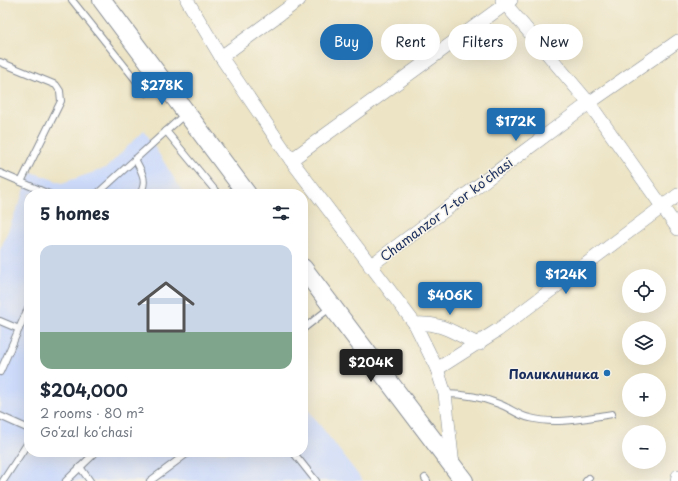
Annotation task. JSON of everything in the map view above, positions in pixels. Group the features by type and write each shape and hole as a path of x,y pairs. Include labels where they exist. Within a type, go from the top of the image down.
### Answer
{"main road":[{"path":"102,0 243,189"},
{"path":"308,275 464,481"}],"street":[{"path":"187,0 221,57 291,160 414,324 437,369 445,394 453,466"},
{"path":"221,57 299,0"},
{"path":"291,160 506,1 589,103 661,208 678,229"},
{"name":"Chamanzor 7-tor koʻchasi","path":"370,266 589,103 678,41"},
{"path":"437,369 479,344 678,195"},
{"path":"414,324 432,324 442,326 479,344"},
{"path":"677,481 678,476"}],"lane":[{"path":"72,0 146,93"},
{"path":"0,62 56,85 62,96 61,101 21,182"},
{"path":"103,189 186,113"},
{"path":"166,131 214,189"},
{"path":"136,159 143,173 145,183 142,189"},
{"path":"0,173 37,189"},
{"path":"308,325 332,306"},
{"path":"0,372 24,318"},
{"path":"0,321 19,329"},
{"path":"445,394 468,395 500,404 528,418 548,422 575,420 612,414"},
{"path":"0,416 24,427"},
{"path":"3,481 24,449"},
{"path":"66,481 91,457"},
{"path":"150,481 182,457"},
{"path":"297,457 316,481"},
{"path":"80,467 90,481"}],"shaded area":[{"path":"144,130 181,189 25,189 32,172 62,183 106,168"},
{"path":"24,192 24,457 308,457 308,410 363,481 0,481 0,250"}],"place":[{"name":"Поликлиника","path":"607,373"}]}
